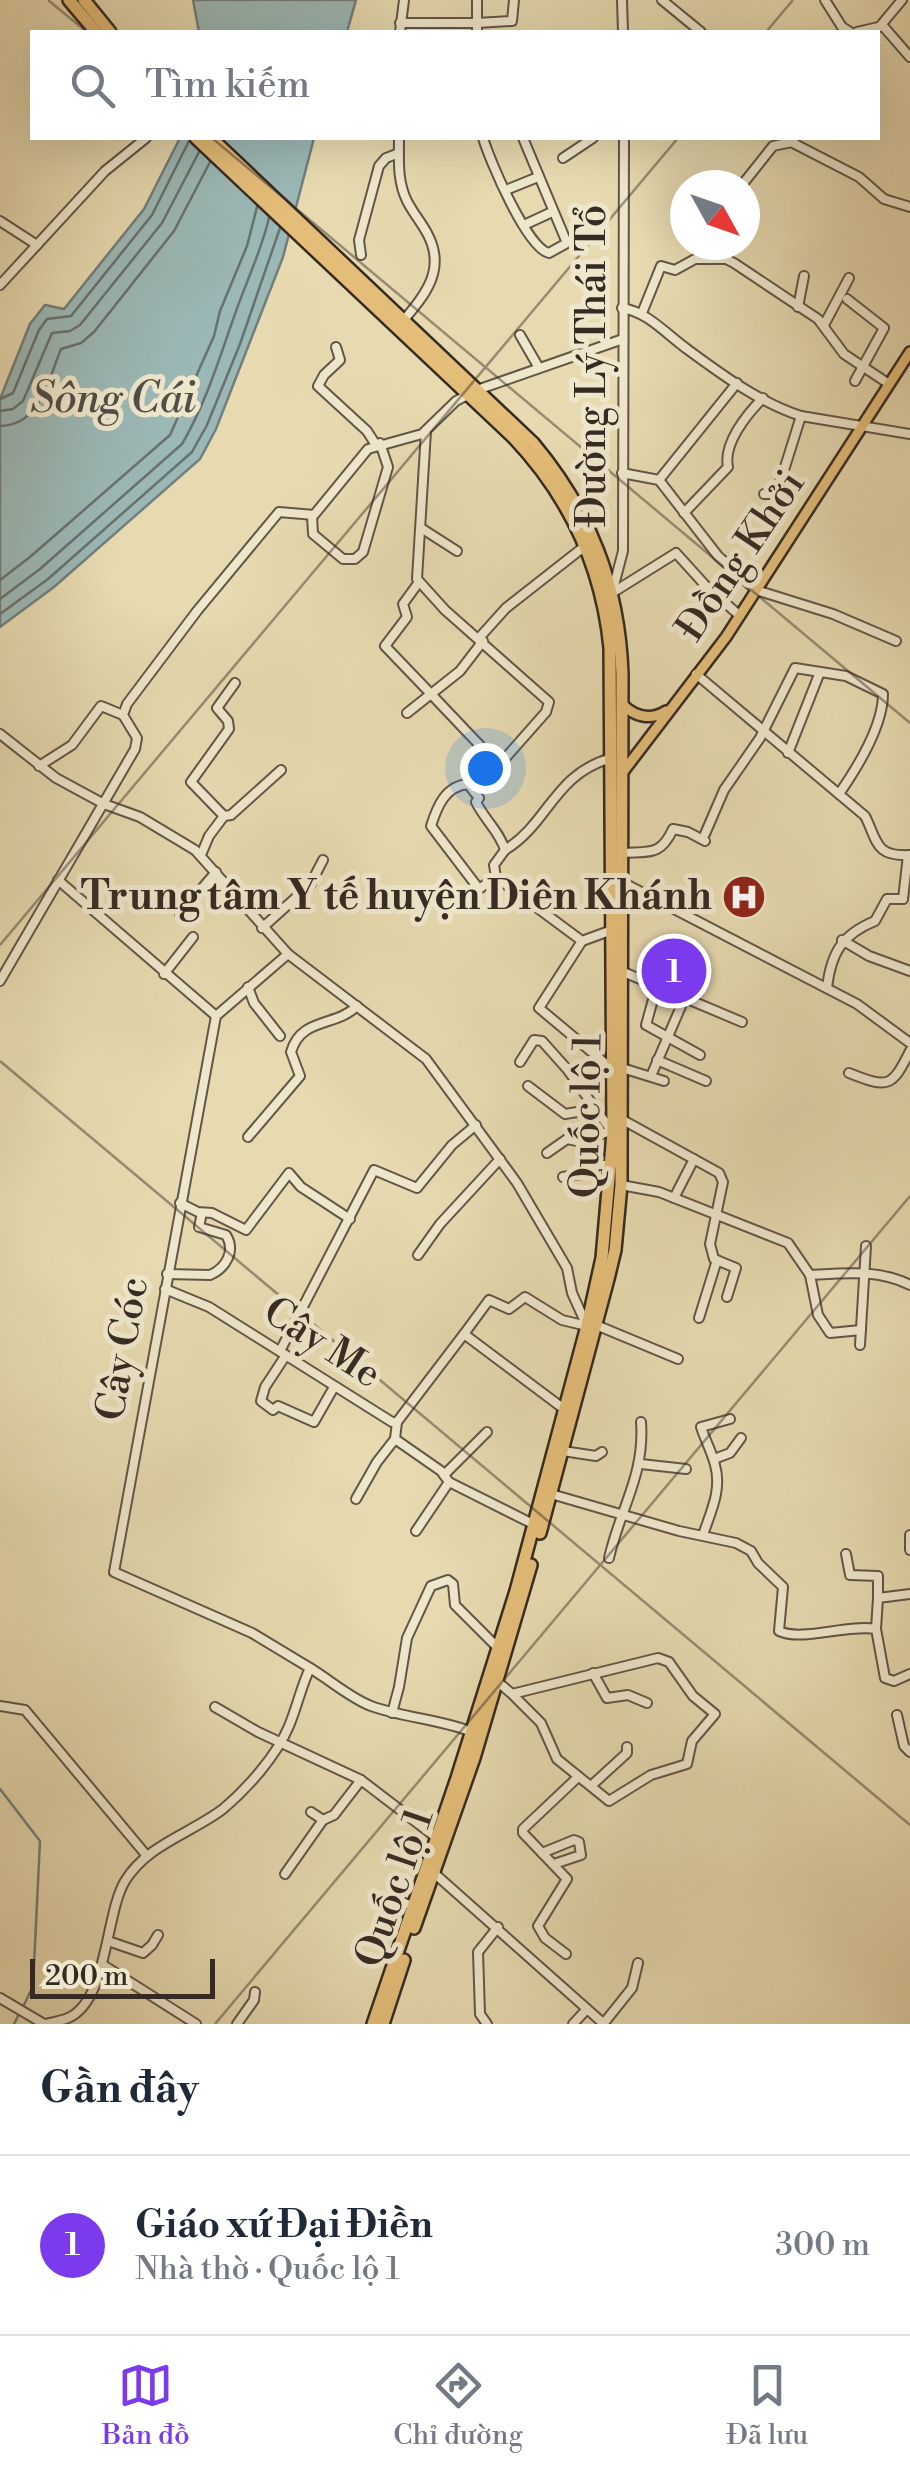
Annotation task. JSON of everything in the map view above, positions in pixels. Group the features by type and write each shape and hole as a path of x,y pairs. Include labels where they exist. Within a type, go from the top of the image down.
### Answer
{"highway":[{"path":"69,0 94,30"},
{"path":"84,0 108,30"},
{"path":"198,140 351,280"},
{"path":"213,140 351,280"},
{"name":"Quốc lộ 1","path":"351,280 403,321 538,466 565,503 586,545 604,606 611,690 612,930 621,1119 621,1185 615,1250 564,1408 498,1682 382,2024"},
{"name":"Quốc lộ 1","path":"351,280 534,444 567,487 596,540 612,593 621,650 622,704 622,971 612,1166 592,1326 551,1494 373,2024"}],"main road":[{"name":"Đồng Khởi","path":"612,786 740,616 910,352"},
{"path":"611,690 634,714 652,717 672,706"}],"street":[{"path":"404,0 400,28 477,28 512,22"},
{"path":"477,28 478,0"},
{"path":"513,30 514,0"},
{"path":"622,0 623,30"},
{"path":"662,0 699,30"},
{"path":"825,0 840,24 850,30"},
{"path":"861,30 882,25 902,0"},
{"path":"832,30 840,24"},
{"path":"882,25 910,57"},
{"path":"0,285 106,171 144,140"},
{"path":"399,140 405,196 429,236 435,266 428,290 403,321"},
{"path":"484,140 524,224 538,248 549,254 567,243 524,140"},
{"path":"563,158 590,140"},
{"name":"Đường Lý Thái Tổ","path":"612,593 624,552 624,140"},
{"path":"754,170 773,146 793,140 859,177 884,199 910,207"},
{"path":"361,255 359,240 379,166 399,153"},
{"path":"506,190 538,177"},
{"path":"524,224 552,212"},
{"path":"0,220 37,245"},
{"path":"642,313 661,266 674,270 697,259 728,260 824,325 840,350 888,384"},
{"path":"798,307 804,276"},
{"path":"824,325 848,278"},
{"path":"847,300 884,328 855,381"},
{"path":"622,308 642,313 737,383 801,416 910,434"},
{"path":"520,336 539,368"},
{"path":"336,347 339,362 318,386 367,431 378,444 388,467 363,552 355,559 343,559 313,534 312,516 368,449 378,444 426,431 445,410 472,392 623,339"},
{"path":"659,480 737,383"},
{"path":"684,512 728,467 726,454 744,418 763,398"},
{"path":"764,494 776,492 801,416"},
{"path":"426,431 416,571 419,582 550,704 500,764 487,760"},
{"path":"622,473 659,480 718,556 756,590 833,614 896,641"},
{"path":"123,715 132,696 196,611 279,512 312,516"},
{"path":"421,528 458,551"},
{"path":"407,713 460,671 506,608 586,545"},
{"path":"612,593 676,553 740,616"},
{"path":"419,582 403,602 406,617 384,646 482,746 487,760"},
{"path":"621,853 657,851 674,829 705,837 724,790 763,730 795,668 846,676 884,697 870,735 839,794"},
{"path":"788,753 820,672"},
{"path":"696,674 865,816 880,849 892,855 909,855 906,902 888,899 875,921 855,929 842,940 827,988"},
{"path":"224,816 191,782 228,729 228,721 217,708 235,683"},
{"path":"0,981 137,746 136,735 123,715 101,706 72,745 39,766"},
{"path":"0,734 39,766 104,804 140,816 201,855 288,954 426,1060 500,1160 567,1268 572,1293 592,1326 678,1359"},
{"path":"582,940 496,876 494,865 578,772 612,758"},
{"path":"487,760 468,784 456,786 439,802 431,826 479,889 496,876"},
{"path":"201,855 224,816 232,815 282,770"},
{"path":"468,784 505,850"},
{"path":"262,928 308,888 323,860"},
{"path":"180,914 216,872"},
{"path":"58,880 216,1016 288,954"},
{"path":"622,882 864,1008 910,1043"},
{"path":"612,930 582,940 540,1008 617,1069 664,1081"},
{"path":"164,974 194,936"},
{"path":"842,940 910,971"},
{"path":"622,971 742,1022"},
{"path":"657,985 646,1025 700,1054"},
{"path":"248,987 250,998 280,1036"},
{"path":"651,1076 685,996"},
{"path":"248,1137 300,1076 292,1052 301,1034 315,1023 342,1017 357,1006"},
{"name":"Cây Cóc","path":"216,1016 114,1572 252,1633 310,1668"},
{"path":"520,1062 534,1040 542,1041 612,1132 581,1142 568,1140 547,1153"},
{"path":"850,1073 869,1081 893,1081 910,1050"},
{"path":"657,1060 706,1081"},
{"path":"528,1086 566,1114 595,1109"},
{"path":"621,1119 722,1178 710,1244 712,1255 736,1268 727,1297"},
{"path":"334,1387 314,1422 284,1406 272,1410 261,1400 264,1387 374,1170 416,1188 452,1145 476,1125"},
{"path":"674,1198 694,1159"},
{"path":"418,1255 440,1224 500,1160"},
{"path":"563,1177 590,1173 596,1165 612,1166"},
{"path":"180,1203 212,1213 238,1229 248,1229 289,1173 296,1183 350,1219"},
{"path":"621,1185 674,1198 788,1243 810,1274 818,1314 830,1333 861,1330"},
{"path":"167,1274 210,1275 229,1256 232,1248 226,1235 199,1227 202,1213"},
{"path":"860,1345 866,1246"},
{"path":"699,1318 718,1260"},
{"path":"810,1274 896,1277 910,1285"},
{"name":"Cây Me","path":"165,1288 209,1307 396,1422 489,1300 509,1309 525,1297 562,1320 592,1326"},
{"path":"464,1334 564,1408"},
{"path":"703,1535 717,1492 714,1460 701,1427 730,1419"},
{"path":"356,1499 395,1439 396,1422"},
{"path":"609,1558 641,1464 642,1422"},
{"path":"416,1531 447,1478 487,1432"},
{"path":"714,1460 730,1453 741,1438"},
{"path":"395,1439 447,1478 538,1527"},
{"path":"563,1451 596,1456 602,1452"},
{"path":"641,1464 686,1470"},
{"path":"551,1494 751,1551 762,1568 783,1586 777,1625 783,1634 855,1627 876,1629"},
{"path":"910,1535 910,1550"},
{"path":"846,1554 850,1575 877,1574 876,1629 885,1678 894,1681 910,1674"},
{"path":"392,1713 408,1634 431,1586 437,1582 452,1583 455,1605 498,1648"},
{"path":"878,1598 910,1594"},
{"path":"498,1682 541,1723 557,1759 609,1800 651,1775 687,1764 692,1742 715,1714 693,1696 669,1662 658,1658 512,1694"},
{"path":"0,1998 45,2024 66,2020 78,2011 102,1965 120,1892 147,1856 227,1806 280,1742 310,1668 365,1704 392,1713 440,1720 472,1732"},
{"path":"593,1673 607,1698 628,1695 646,1703"},
{"path":"0,1706 26,1710 147,1856"},
{"path":"215,1707 361,1780 437,1838"},
{"path":"897,1714 904,1746 910,1752"},
{"path":"592,1785 622,1761 628,1754 627,1747"},
{"path":"566,1954 545,1938 538,1926 568,1879 523,1829 578,1778"},
{"path":"285,1874 323,1820 334,1815 361,1780"},
{"path":"311,1812 323,1820"},
{"path":"542,1853 564,1843 579,1842 581,1856 554,1864"},
{"path":"434,1873 604,2024 632,1988 638,1964"},
{"path":"393,1899 413,1906"},
{"path":"487,2024 480,2014 478,1952 498,1927"},
{"path":"108,1941 143,1953 158,1935"},
{"path":"102,1965 196,2024"},
{"path":"237,2024 254,2000 255,1992"},
{"path":"573,2024 587,2009"}],"water":[{"path":"193,0 356,0 348,30 199,30"},
{"name":"Sông Cái","path":"179,140 313,140 283,257 216,429 200,459 54,587 0,627 0,399 30,324 45,305 64,309 144,209"}],"waterway":[{"path":"0,1789 40,1841 33,1986 23,2007"},
{"path":"14,2024 19,2014"}],"place":[{"name":"Trung tâm Y tế huyện Diên Khánh","path":"744,897"},
{"name":"Giáo xứ Đại Điền","path":"674,971"}]}
